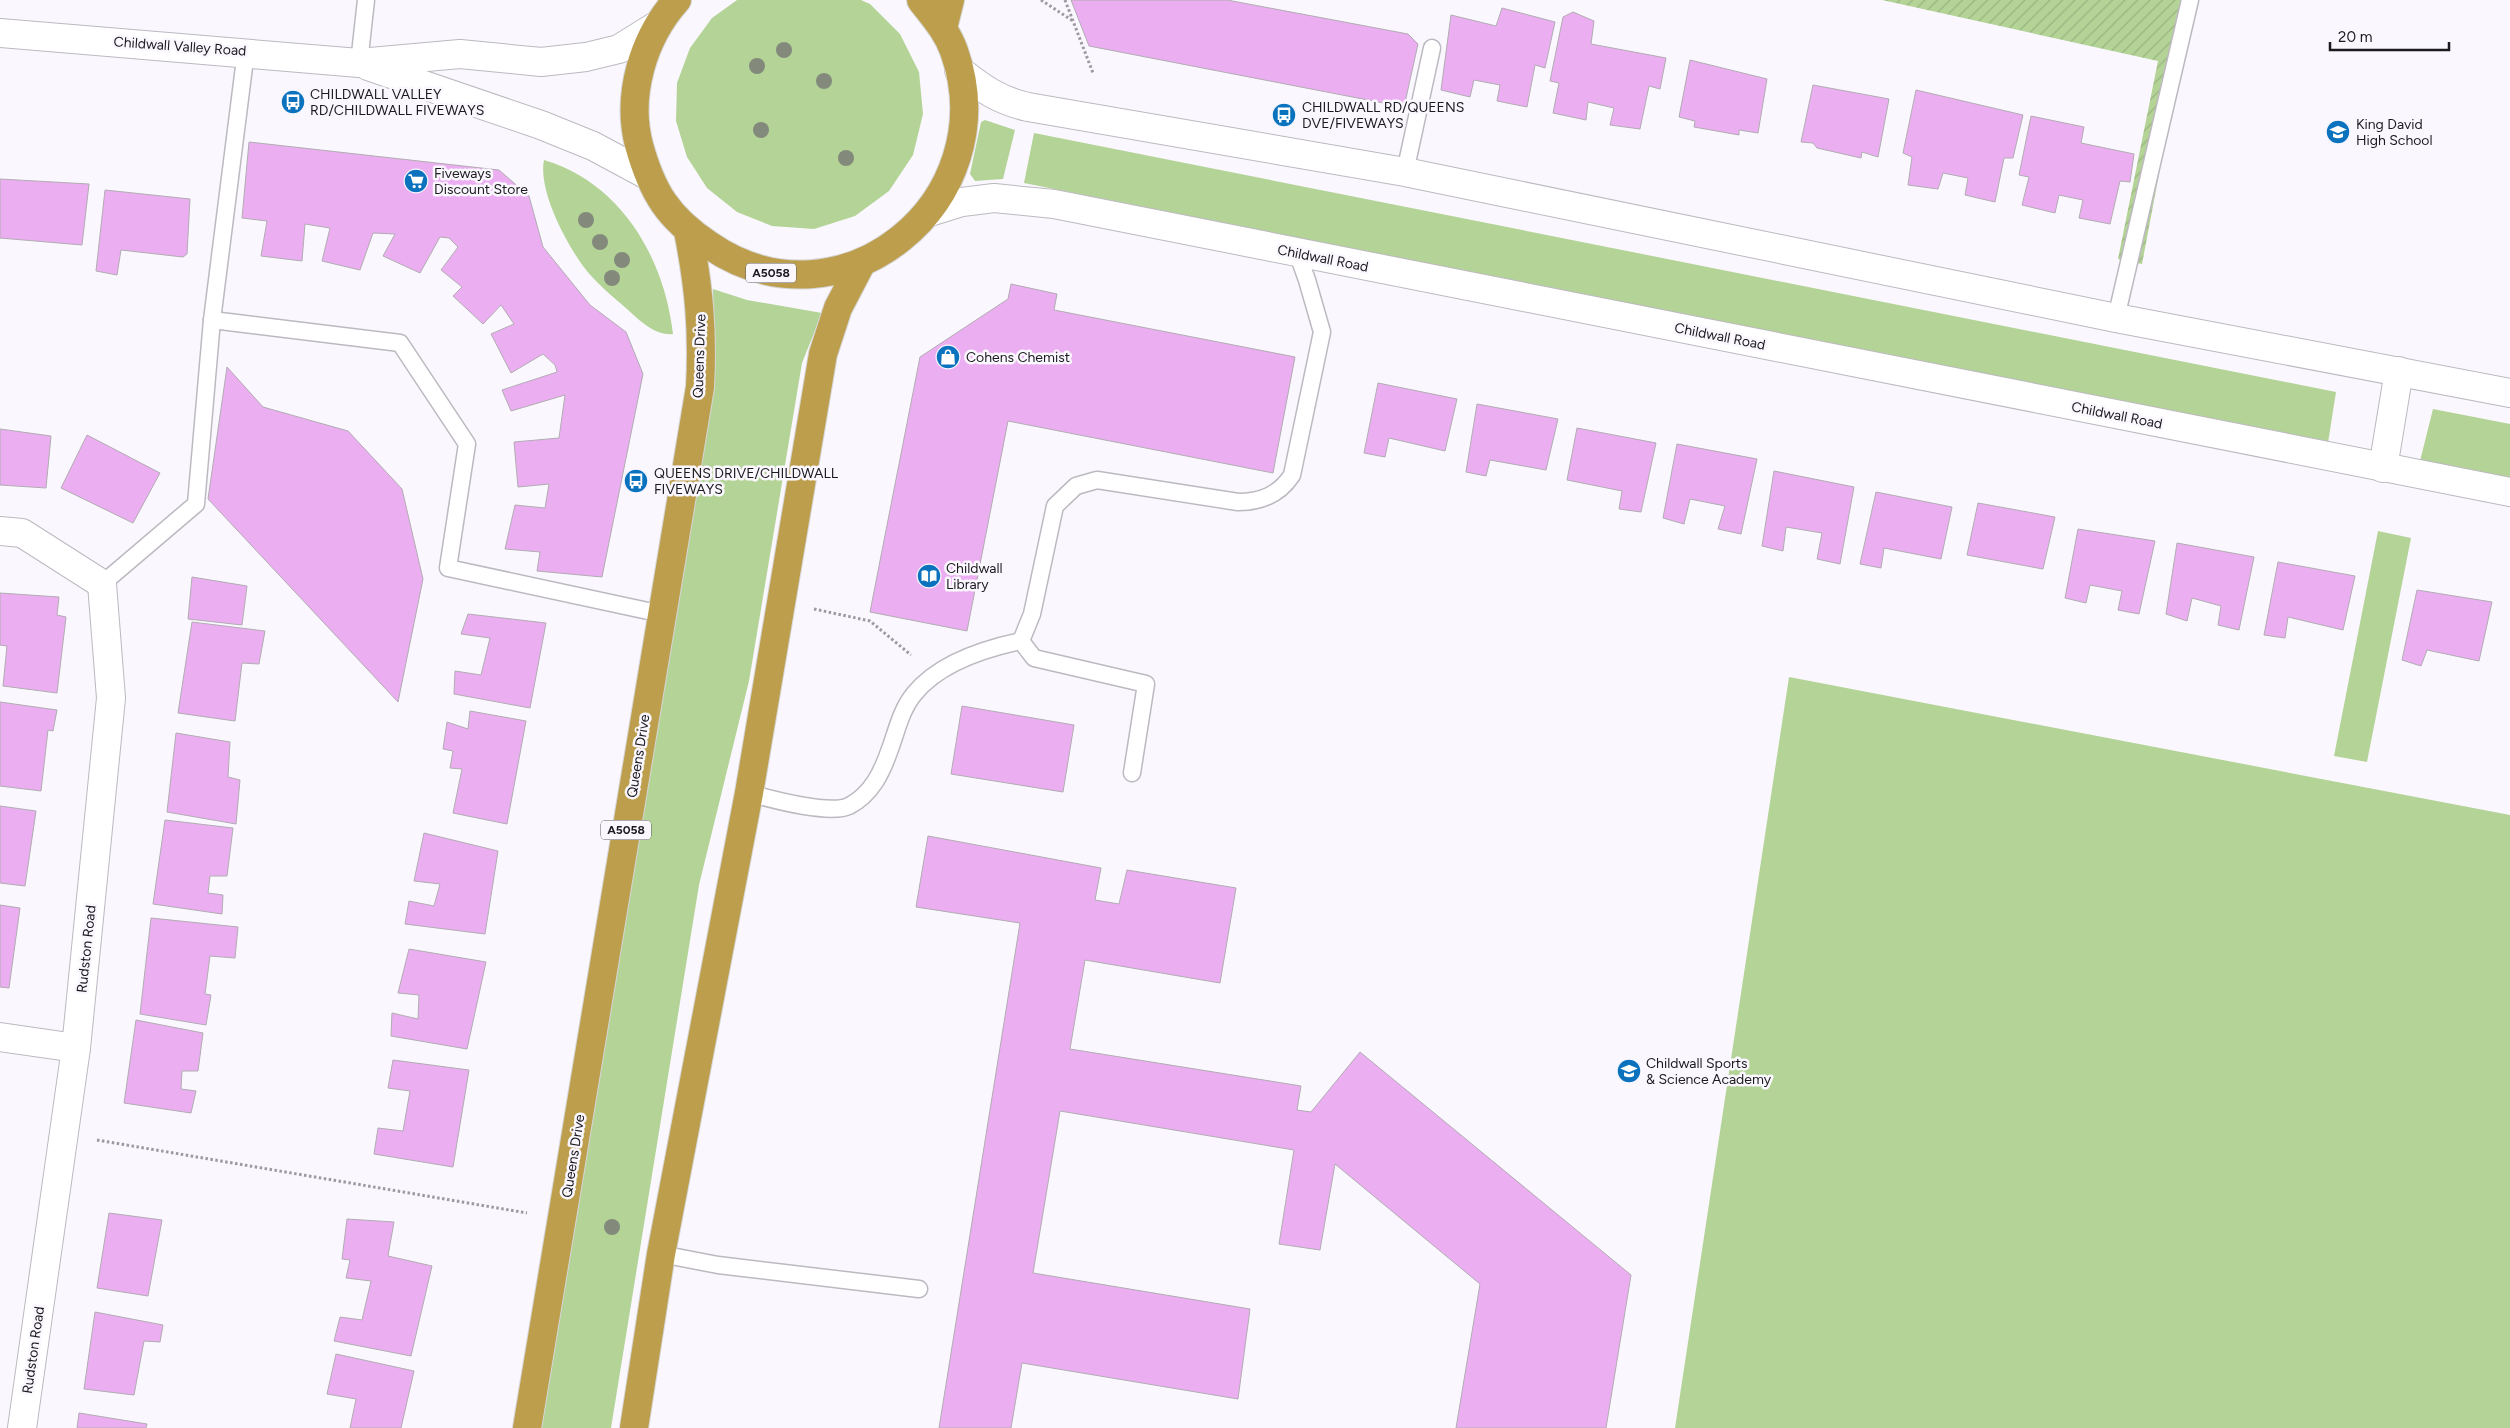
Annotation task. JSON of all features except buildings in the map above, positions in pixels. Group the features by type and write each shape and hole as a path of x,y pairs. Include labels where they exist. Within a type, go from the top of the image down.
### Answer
{"highway":[{"name":"A5058","path":"678,0 656,26 638,74 634,125 647,175 664,205 688,231 726,258 770,272 817,274 862,262 903,238 930,212 954,168 964,129 964,99 959,70 953,49 942,28 921,0"},
{"path":"942,28 950,0"},
{"name":"Queens Drive","path":"527,1428 700,388 701,307 688,231"},
{"path":"634,1428 661,1254 749,793 823,354 838,308 862,262"}],"main road":[{"name":"Childwall Valley Road","path":"0,32 359,63 460,54 541,62 577,58 619,49 656,26"},
{"name":"Childwall Valley Road","path":"359,63 541,125 594,146 647,175"},
{"path":"959,70 986,92 1007,102 1028,107 1405,172 2116,318 2510,393"},
{"name":"Childwall Road","path":"930,212 962,202 994,198 1054,204 2510,492"},
{"path":"2383,468 2399,371"},
{"path":"0,531 22,533 102,584"},
{"name":"Rudston Road","path":"22,1428 76,1048 111,698 102,584"},
{"path":"0,1037 76,1048"}],"lane":[{"path":"359,63 366,0"},
{"path":"2116,318 2190,0"},
{"path":"1405,172 1432,48"},
{"path":"102,584 196,504 212,320 246,52"},
{"path":"1021,641 1032,614 1055,506 1076,486 1097,480 1238,502 1256,502 1284,487 1292,475 1322,332 1297,252"},
{"path":"212,320 400,343 467,444 448,568 662,614"},
{"path":"1021,641 1034,658 1146,684 1132,773"},
{"path":"749,793 796,805 848,807 866,795 882,773 901,714 923,684 938,671 967,657 1021,641"},
{"path":"661,1254 718,1265 919,1289"}],"path":[{"path":"1041,0 1073,21"},
{"path":"1065,0 1093,73"},
{"path":"814,609 870,621 918,661"},
{"path":"63,1134 562,1219"}],"green space":[{"path":"737,0 861,0 870,4 900,34 919,72 923,114 913,155 889,191 855,216 814,229 772,226 737,212 707,188 687,157 676,121 677,83 690,48 712,18"},
{"path":"1882,0 2192,0 2142,264 2118,259 2158,61"},
{"path":"985,120 1015,130 1003,179 975,181 970,174 981,122"},
{"path":"1034,133 2336,392 2328,443 1024,183"},
{"path":"544,160 571,171 595,186 616,205 634,227 649,251 660,278 668,305 673,334 654,330 642,322 604,289 583,266 568,243 554,215 545,186"},
{"path":"713,289 747,300 822,313 802,363 749,681 699,885 611,1428 538,1428 714,347"},
{"path":"2433,409 2510,424 2510,479 2420,461"},
{"path":"2378,531 2411,538 2367,762 2334,756"},
{"path":"1789,677 2510,815 2510,1428 1675,1428"}],"place":[{"name":"CHILDWALL VALLEY RD/CHILDWALL FIVEWAYS","path":"293,102"},
{"name":"CHILDWALL RD/QUEENS DVE/FIVEWAYS","path":"1284,115"},
{"name":"King David High School","path":"2338,132"},
{"name":"Fiveways Discount Store","path":"416,181"},
{"name":"Cohens Chemist","path":"948,357"},
{"name":"QUEENS DRIVE/CHILDWALL FIVEWAYS","path":"636,481"},
{"name":"Childwall Library","path":"929,576"},
{"name":"Childwall Sports & Science Academy","path":"1629,1071"}]}
